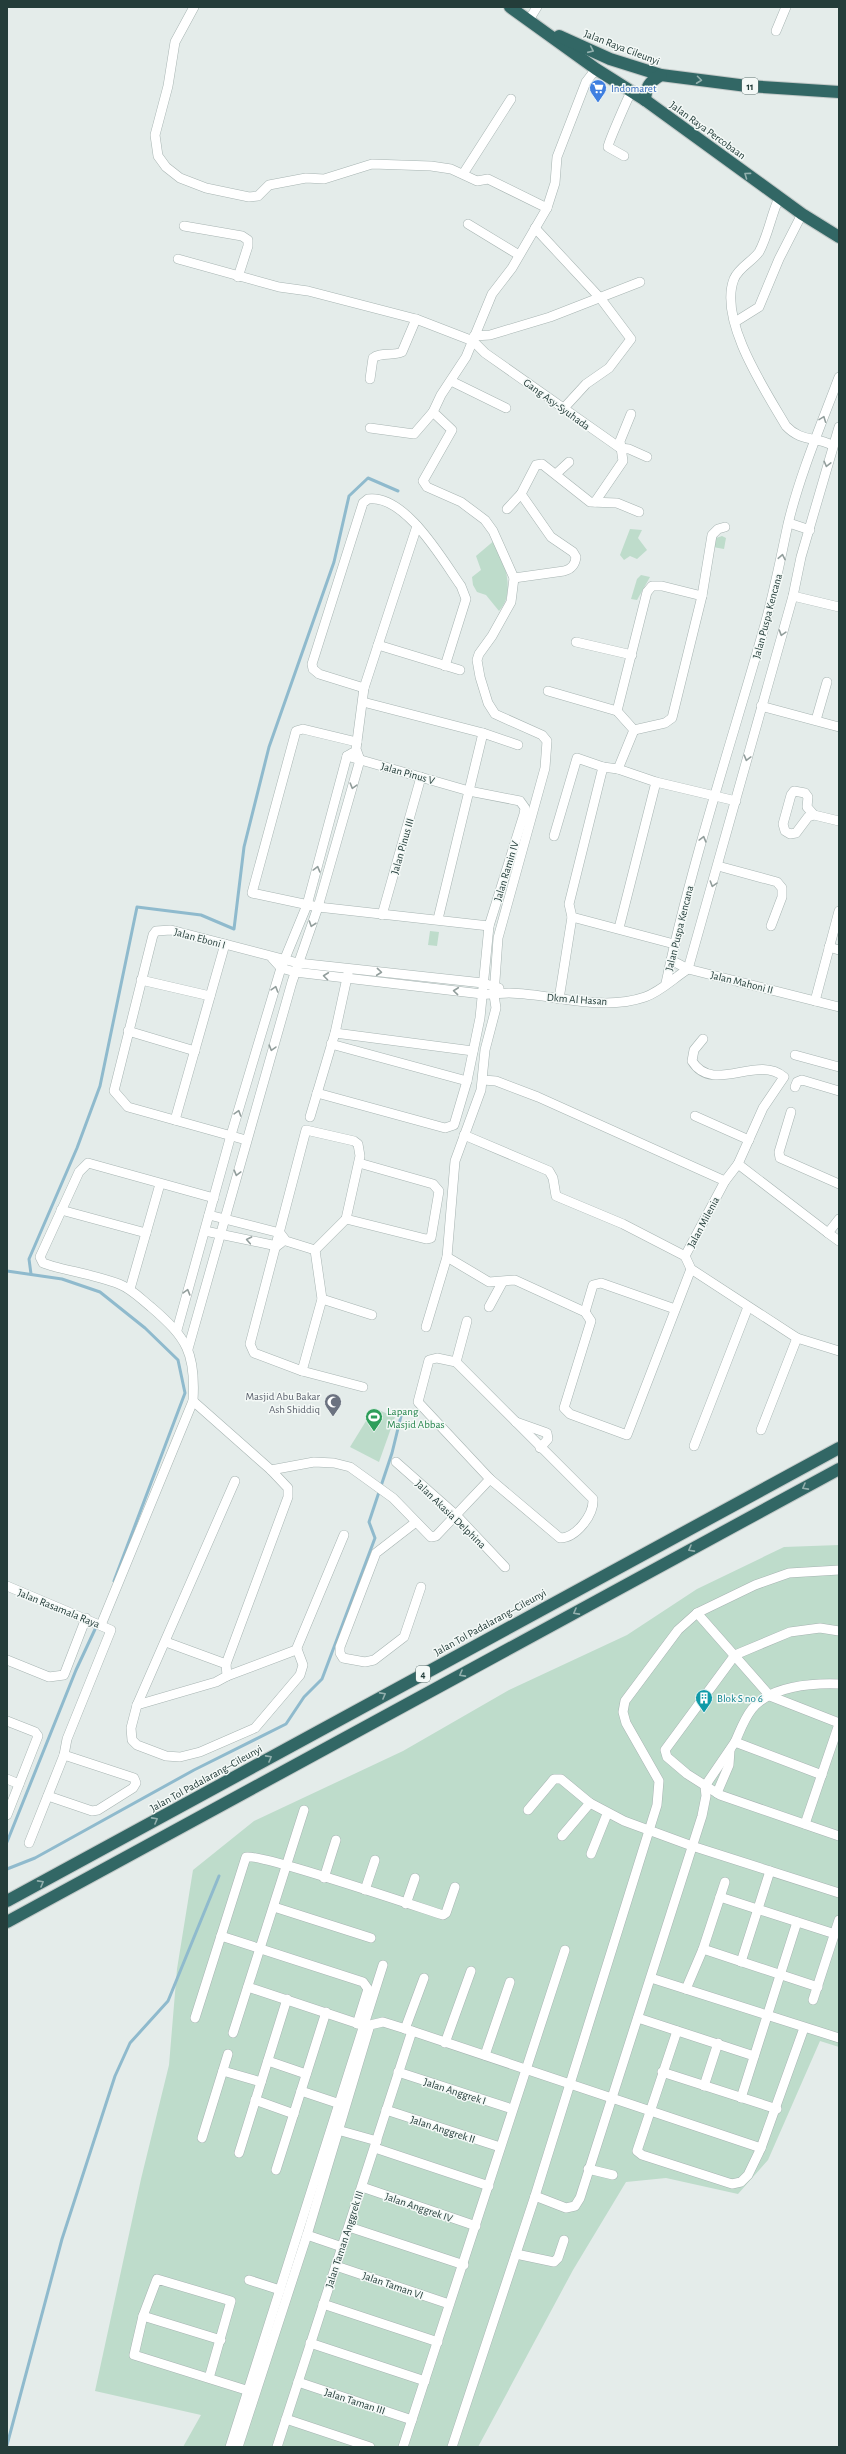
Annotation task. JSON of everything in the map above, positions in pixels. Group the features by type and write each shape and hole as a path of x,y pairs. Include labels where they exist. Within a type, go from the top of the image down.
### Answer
{"highway":[{"name":"11","path":"510,7 543,29"},
{"name":"Jalan Raya Percobaan","path":"543,29 596,69 645,100 779,198 839,237"},
{"name":"Jalan Raya Cileunyi","path":"543,29 610,59 661,75 747,86 839,92"},
{"path":"645,100 646,88 651,81 661,75"},
{"name":"Jalan Tol Padalarang–Cileunyi","path":"7,1901 839,1448"},
{"name":"4","path":"7,1922 839,1468"}],"street":[{"path":"194,7 175,42 168,86 155,135 158,156 166,167 180,178 206,188 249,197 258,196 269,185 306,178 324,179 372,164 432,166 451,169 477,181 488,178 547,208"},
{"path":"529,20 537,7"},
{"path":"776,31 786,7"},
{"path":"370,428 414,434 433,412 473,338 492,294 519,255 547,208 555,183 557,157 586,82 596,69"},
{"path":"624,156 608,147 608,144 618,126 631,92"},
{"path":"463,174 511,99"},
{"path":"779,198 759,250 735,277 730,302 744,350 786,426 793,434 803,439 815,439 832,445"},
{"path":"735,322 759,307 779,259 802,214"},
{"path":"468,224 519,255"},
{"path":"184,226 242,236 248,240 248,246 238,277"},
{"path":"535,228 600,299 631,340 609,368 586,384 564,408"},
{"path":"178,259 238,277 280,287 339,298 416,318 473,338 504,330 600,299 640,282"},
{"path":"370,379 373,358 376,356 396,355 402,352 416,318"},
{"name":"Gang Asy-Syuhada","path":"473,338 485,353 564,408 585,426 620,448 629,449 647,457"},
{"name":"Jalan Puspa Kencana","path":"666,983 674,944 715,795 776,588 789,523 815,439 839,377"},
{"path":"451,381 506,408"},
{"path":"426,1327 447,1257 452,1180 455,1161 481,1090 483,1080 485,1050 496,1008 494,990 498,938 547,755 547,741 544,736 494,714 488,703 478,666 479,654 492,636 511,602 514,578 486,520 461,502 425,484 424,475 452,430 433,412"},
{"path":"595,502 623,461 623,453 620,448 621,438 631,414"},
{"name":"Jalan Puspa Kencana","path":"666,983 688,969 718,866 761,706 794,596 801,557 810,530 832,445 839,427"},
{"path":"556,474 569,462"},
{"path":"507,509 521,494 536,465 542,464 590,502 617,503 639,512"},
{"path":"514,578 568,570 574,565 576,557 573,552 550,538 521,494"},
{"path":"364,688 316,673 312,664 363,503 368,499 383,500 399,508 417,526 461,586 466,599 445,666"},
{"path":"789,523 810,530"},
{"path":"188,1349 246,1140 295,972 318,907 360,760 356,745 364,688 417,526"},
{"path":"634,730 665,723 672,718 702,596 712,535 718,529 725,527"},
{"path":"618,711 646,592 652,586 662,586 702,596"},
{"path":"794,596 839,607"},
{"path":"576,642 632,655"},
{"path":"378,645 460,670"},
{"path":"816,720 827,682"},
{"path":"548,691 618,711 634,730"},
{"path":"363,702 483,734 518,745"},
{"path":"761,706 839,727"},
{"path":"356,745 303,729 296,731 252,893 318,907 382,915 438,919 489,926"},
{"path":"618,769 634,730"},
{"path":"438,919 483,734"},
{"path":"176,1330 231,1135 281,968 307,905 347,756 356,745"},
{"path":"554,836 578,753 603,767 618,769 656,782 736,801"},
{"name":"Jalan Pinus V","path":"347,756 469,791"},
{"path":"559,999 572,917 569,909 570,896 603,767"},
{"name":"Jalan Pinus III","path":"382,915 421,777"},
{"path":"619,928 656,782"},
{"name":"Jalan Ramin IV","path":"317,1093 450,1128 456,1122 473,1051 482,994 489,926 525,808 520,801 469,791"},
{"path":"814,816 807,807 808,797 805,793 794,791 791,795 783,824 785,831 790,834 796,833 804,819 814,816 839,821"},
{"path":"718,866 777,882 782,888 782,896 771,926"},
{"path":"815,1001 839,911"},
{"path":"572,917 619,928 674,944"},
{"name":"Jalan Eboni I","path":"175,1120 128,1107 114,1091 141,980 153,935 156,931 171,930 272,958 285,959 298,963 483,983 494,990"},
{"path":"225,944 175,1120 246,1140"},
{"path":"830,947 839,950"},
{"path":"272,958 281,968 295,972 482,994 494,990"},
{"name":"Jalan Mahoni II","path":"671,960 688,969 839,1007"},
{"path":"310,1117 335,1033 349,969"},
{"path":"141,980 210,996"},
{"name":"Dkm Al Hasan","path":"494,990 508,993 591,1002 633,1000 660,989 666,983"},
{"path":"128,1031 195,1051"},
{"path":"335,1033 473,1051"},
{"name":"Jalan Milenia","path":"691,1269 685,1256 725,1181 738,1164 763,1108 783,1076 764,1068 725,1075 705,1072 692,1061 694,1050 703,1039"},
{"path":"331,1044 467,1081"},
{"path":"795,1055 839,1067"},
{"path":"483,1080 496,1081 538,1097 725,1181"},
{"path":"795,1087 797,1082 802,1080 839,1091"},
{"path":"791,1112 779,1152 780,1158 839,1184"},
{"path":"695,1116 749,1140"},
{"path":"315,1250 346,1219 359,1163 360,1149 354,1141 306,1130 250,1346 254,1353 302,1371 363,1387"},
{"path":"464,1135 549,1171 553,1178 556,1196 623,1224 685,1256"},
{"path":"99,1624 193,1401 194,1366 188,1349 176,1330 130,1289 118,1284 52,1266 40,1260 40,1257 79,1172 88,1163 214,1198"},
{"path":"346,1219 426,1239 432,1238 433,1234 438,1191 437,1187 433,1184 359,1163"},
{"path":"738,1164 839,1241"},
{"path":"130,1289 160,1184"},
{"path":"61,1210 146,1233"},
{"path":"209,1215 280,1233 286,1241 315,1250"},
{"path":"828,1233 839,1219"},
{"path":"205,1231 277,1246 286,1241"},
{"path":"302,1371 322,1299 315,1250"},
{"path":"447,1257 482,1280 502,1283 515,1280 585,1312 591,1321 564,1408 570,1414 627,1435 661,1351 675,1309 691,1269 797,1338 839,1351"},
{"path":"489,1307 502,1283"},
{"path":"585,1312 593,1286 601,1283 675,1309"},
{"path":"322,1299 372,1315"},
{"path":"694,1446 748,1307"},
{"path":"456,1362 467,1321"},
{"path":"761,1430 797,1338"},
{"path":"437,1358 456,1362 515,1422 593,1499 592,1511 584,1524 564,1537 560,1538 490,1479 418,1402 429,1360 437,1358"},
{"path":"193,1401 271,1470 288,1488 288,1497 226,1664 227,1676"},
{"path":"515,1422 545,1431 549,1436 540,1448"},
{"path":"271,1470 314,1462 334,1463 350,1467 393,1498 427,1534 433,1537 490,1479"},
{"name":"Jalan Akasia Delphina","path":"396,1462 456,1515 504,1567"},
{"path":"235,1481 166,1642 137,1705 131,1734 137,1745 172,1757 200,1752 255,1728 260,1723 300,1675 302,1665 297,1649 344,1535"},
{"path":"416,1522 388,1542 376,1553 340,1647 340,1654 343,1658 365,1662 374,1660 404,1637 421,1587"},
{"path":"452,2447 535,2196 658,1805 659,1781 626,1723 623,1712 625,1701 678,1630 697,1613 755,1584 789,1573 837,1569"},
{"name":"Jalan Rasamala Raya","path":"7,1586 87,1618 111,1630 67,1739 64,1755"},
{"path":"697,1613 770,1696 839,1724 805,1824"},
{"path":"7,1660 49,1677 64,1675 87,1618"},
{"path":"839,1631 820,1628 790,1632 735,1655 665,1750 667,1757 705,1786 717,1793 839,1836"},
{"path":"166,1642 226,1664"},
{"path":"137,1705 216,1682 227,1676 297,1649"},
{"path":"535,2196 566,2208 575,2206 580,2198 610,2099 638,2018 702,1816 706,1796 705,1786 733,1746 752,1708 770,1696 806,1684 839,1684"},
{"path":"7,1721 38,1734 7,1815"},
{"path":"733,1746 822,1774"},
{"path":"717,1793 729,1764 733,1746"},
{"path":"29,1843 64,1755 134,1778 136,1783 133,1788 98,1810 87,1810 48,1796"},
{"path":"528,1810 549,1784 558,1778 590,1803 607,1814 692,1846 839,1893"},
{"path":"7,1779 19,1784"},
{"path":"562,1836 590,1803"},
{"path":"233,2033 304,1810"},
{"path":"591,1854 607,1814"},
{"path":"324,1878 336,1840"},
{"path":"195,2018 246,1857 254,1856 406,1904 444,1914 455,1887"},
{"path":"365,1890 376,1860"},
{"path":"741,1962 770,1871"},
{"path":"406,1904 416,1878"},
{"path":"686,1989 703,1949 725,1882"},
{"path":"720,1897 835,1934"},
{"path":"274,1907 371,1938"},
{"path":"813,2000 839,1920"},
{"path":"741,2098 797,1922"},
{"path":"221,1936 261,1948 367,1985 363,2025"},
{"path":"703,1949 818,1986"},
{"path":"403,2447 449,2304 464,2265 512,2109 565,1950"},
{"path":"230,2447 246,2390 343,2105 363,2025 383,1965"},
{"path":"446,2043 471,1971"},
{"name":"Jalan Taman Anggrek III","path":"277,2447 376,2145 424,1978"},
{"path":"651,1978 766,2016 839,2038"},
{"path":"485,2056 510,1982"},
{"path":"248,1987 363,2025 383,2022 526,2068 610,2099 761,2148"},
{"path":"239,2154 287,1999"},
{"path":"276,2170 326,2012"},
{"path":"638,2018 754,2056"},
{"path":"676,2031 637,2147 637,2151 642,2155 732,2184 741,2182 748,2175 761,2148 804,2028"},
{"path":"704,2086 718,2043"},
{"path":"202,2138 228,2054"},
{"path":"268,2061 306,2074"},
{"path":"223,2071 261,2082"},
{"name":"Jalan Anggrek I","path":"398,2072 512,2109"},
{"path":"662,2072 776,2109"},
{"path":"301,2091 343,2105"},
{"path":"255,2100 294,2114"},
{"name":"Jalan Anggrek II","path":"386,2110 500,2147"},
{"path":"335,2129 489,2186"},
{"path":"238,2447 307,2235 335,2129"},
{"path":"588,2169 613,2175"},
{"name":"Jalan Anggrek IV","path":"362,2187 476,2226"},
{"path":"349,2227 464,2265"},
{"path":"307,2235 342,2247"},
{"path":"516,2254 554,2262 558,2258 564,2240"},
{"name":"Jalan Taman VI","path":"336,2266 449,2304"},
{"path":"209,2378 232,2304 230,2300 158,2279 144,2316 134,2356 246,2390"},
{"path":"249,2280 280,2290"},
{"path":"323,2304 438,2342"},
{"path":"144,2316 221,2340"},
{"path":"310,2343 425,2382"},
{"name":"Jalan Taman III","path":"298,2382 412,2420"},
{"path":"286,2419 370,2447"}],"green space":[{"path":"630,529 642,530 638,538 647,550 637,559 630,556 624,560 620,555"},
{"path":"722,536 726,538 724,549 713,547 713,539"},
{"path":"496,539 505,566 508,586 507,595 499,611 486,595 477,592 473,585 472,577 481,570 476,556"},
{"path":"641,575 650,577 637,600 631,599 637,579"},
{"path":"430,931 439,932 437,946 428,945"},
{"name":"Lapang Masjid Abbas","path":"374,1408 395,1417 379,1462 350,1447"},
{"path":"839,1545 839,2047 820,2041 768,2160 738,2194 666,2178 626,2182 573,2270 478,2447 183,2447 201,2415 95,2391 141,2179 169,2065 177,1969 193,1870 254,1821 403,1751 509,1690 627,1635 697,1589 784,1547"}],"waterway":[{"path":"31,1274 29,1259 77,1148 100,1086 137,907 201,915 234,929 244,847 269,747 334,562 349,496 368,478 398,491"},
{"path":"7,1271 62,1279 100,1292 145,1328 178,1360 185,1393 114,1581"},
{"path":"7,1869 35,1858 194,1770 286,1724 304,1697 322,1679 375,1538 369,1522 392,1453 402,1412"},
{"path":"7,1842 76,1670 97,1625"},
{"path":"7,2445 62,2239 115,2076 130,2043 168,2001 219,1876"}],"place":[{"name":"Indomaret","path":"598,103"},
{"name":"Masjid Abu Bakar Ash Shiddiq","path":"333,1417"},
{"name":"Lapang Masjid Abbas","path":"374,1432"},
{"name":"Blok S no 6","path":"704,1713"}]}
